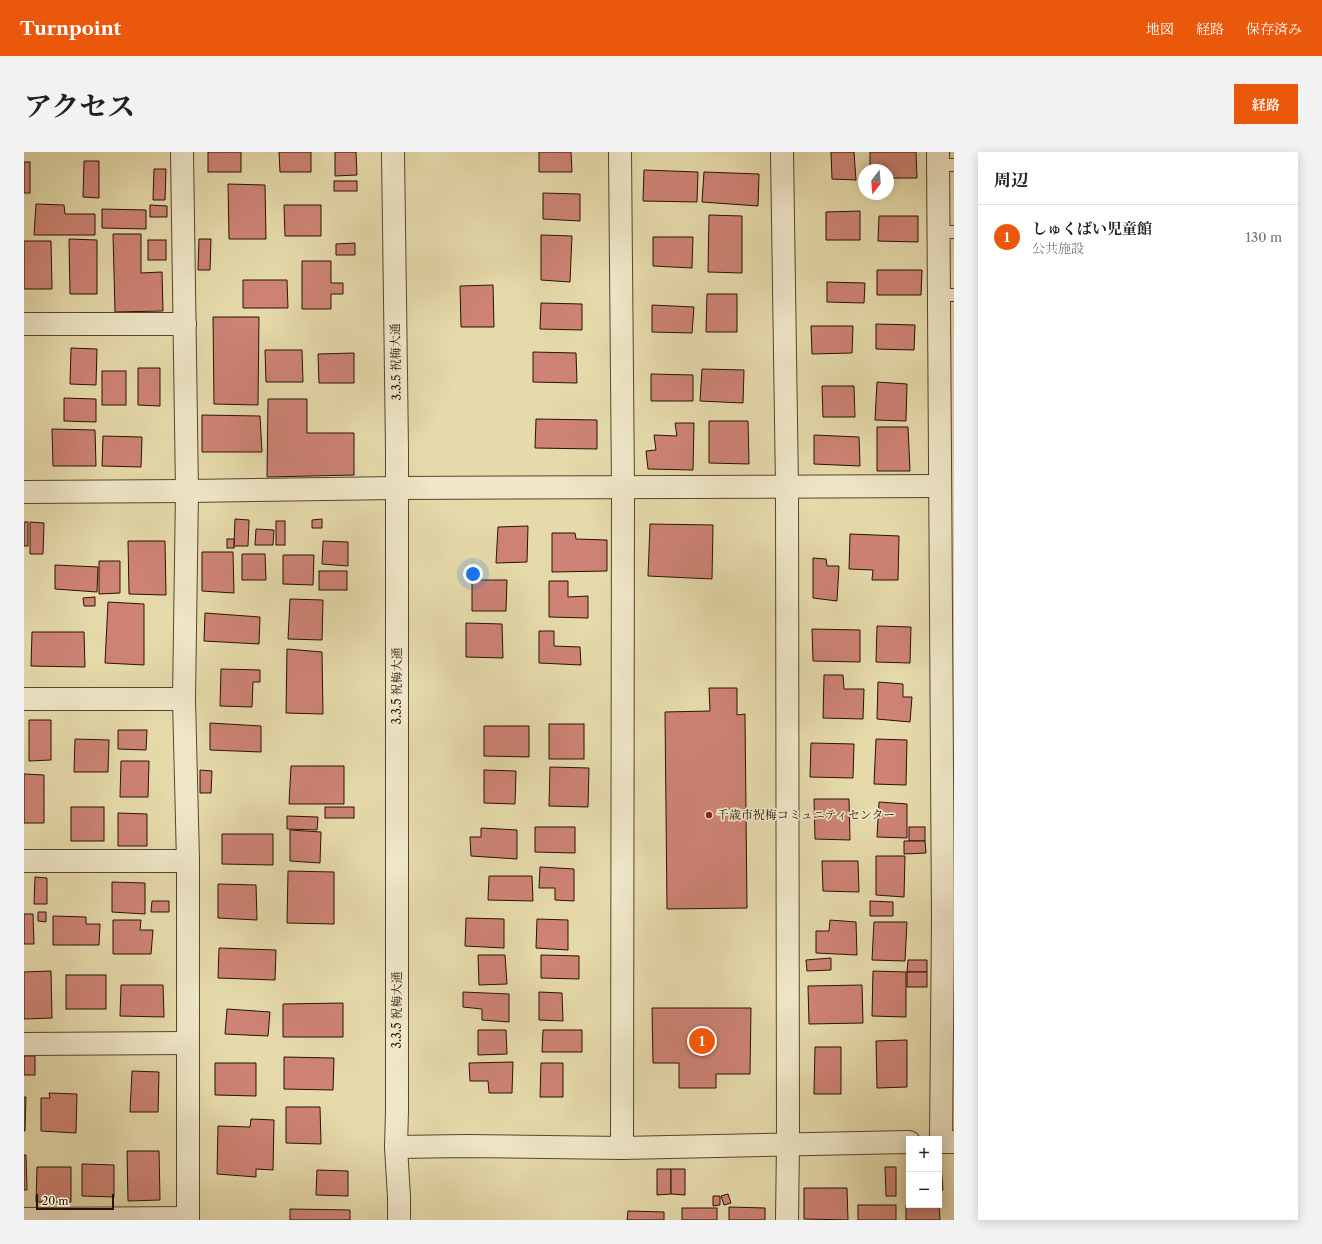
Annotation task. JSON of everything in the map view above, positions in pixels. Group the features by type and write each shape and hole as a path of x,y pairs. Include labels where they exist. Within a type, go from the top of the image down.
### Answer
{"street":[{"path":"24,1219 188,1219 188,861 184,699 187,492 182,152"},
{"name":"3.3.5 祝梅大通","path":"393,152 397,488 396,1147 399,1197 398,1220"},
{"path":"620,152 623,487 622,1148"},
{"path":"782,152 787,487 787,1220"},
{"path":"943,161 946,232 947,381 940,486 947,509 949,918 945,1142"},
{"path":"24,324 184,324"},
{"path":"24,492 187,492 397,488 940,486"},
{"path":"24,699 184,699"},
{"path":"24,861 188,861"},
{"path":"24,1044 188,1043"},
{"path":"396,1147 466,1146 622,1148 906,1142"}],"building":[{"path":"208,152 241,152 241,172 208,172"},
{"path":"279,152 311,152 311,172 280,172"},
{"path":"335,152 356,152 357,175 335,176"},
{"path":"539,152 571,152 572,172 539,172"},
{"path":"831,152 854,152 856,180 832,179"},
{"path":"870,152 916,152 917,178 894,178 894,164 870,164"},
{"path":"84,161 99,161 99,198 83,197"},
{"path":"24,162 30,162 30,193 24,193"},
{"path":"154,169 166,169 165,200 153,200"},
{"path":"644,170 698,172 697,202 643,201"},
{"path":"704,172 759,174 758,206 702,202"},
{"path":"334,181 357,181 357,191 334,191"},
{"path":"228,184 265,185 266,239 229,239"},
{"path":"543,193 580,194 580,221 543,219"},
{"path":"36,204 64,205 65,214 95,214 95,235 34,235"},
{"path":"150,205 167,206 167,217 150,217"},
{"path":"284,205 321,205 321,236 285,236"},
{"path":"102,209 146,210 146,229 102,228"},
{"path":"860,211 860,240 826,240 826,212"},
{"path":"709,215 742,216 742,273 708,272"},
{"path":"879,216 918,216 918,242 878,241"},
{"path":"113,234 141,234 141,273 162,272 163,311 115,312"},
{"path":"541,235 572,236 570,282 541,280"},
{"path":"653,237 693,237 692,268 653,266"},
{"path":"69,239 97,240 97,294 70,294"},
{"path":"199,239 211,239 210,270 198,270"},
{"path":"148,240 166,240 166,260 148,260"},
{"path":"24,241 51,241 52,289 24,289"},
{"path":"355,243 355,255 336,255 336,244"},
{"path":"302,261 331,261 331,283 343,283 343,294 331,294 331,309 302,309"},
{"path":"877,270 922,270 921,295 877,295"},
{"path":"243,280 287,280 288,308 243,308"},
{"path":"827,282 865,283 864,303 827,302"},
{"path":"493,285 494,327 461,327 460,286"},
{"path":"707,294 737,294 737,332 706,332"},
{"path":"541,303 582,304 582,330 540,329"},
{"path":"652,305 694,307 692,333 652,332"},
{"path":"213,317 259,317 258,405 214,404"},
{"path":"876,324 915,325 914,350 876,349"},
{"path":"811,326 853,326 852,353 812,354"},
{"path":"71,348 97,349 96,385 70,384"},
{"path":"265,350 302,350 303,382 266,382"},
{"path":"533,352 576,353 577,383 533,382"},
{"path":"354,353 354,383 319,383 318,354"},
{"path":"138,368 160,368 160,406 138,405"},
{"path":"702,369 744,370 743,403 700,401"},
{"path":"102,371 126,371 126,405 102,405"},
{"path":"651,374 693,375 693,401 651,401"},
{"path":"877,382 907,384 906,421 875,420"},
{"path":"822,386 854,386 855,417 823,417"},
{"path":"64,398 96,399 96,422 64,421"},
{"path":"268,399 307,399 307,433 354,433 354,475 267,477"},
{"path":"202,415 260,416 262,452 202,452"},
{"path":"536,419 597,420 597,449 535,448"},
{"path":"709,421 748,421 749,464 709,463"},
{"path":"675,423 694,423 693,470 648,469 646,451 656,450 654,435 677,436"},
{"path":"877,427 908,427 910,471 877,471"},
{"path":"52,429 95,430 96,466 53,466"},
{"path":"814,435 859,437 860,466 814,464"},
{"path":"103,436 142,437 141,467 102,466"},
{"path":"235,519 249,520 248,546 234,546"},
{"path":"322,519 322,528 312,528 312,520"},
{"path":"276,521 285,521 285,545 276,545"},
{"path":"24,522 28,522 28,546 24,546"},
{"path":"30,522 44,523 43,554 30,554"},
{"path":"650,524 713,525 712,579 648,576"},
{"path":"528,526 527,562 496,563 498,527"},
{"path":"256,529 274,530 273,545 255,545"},
{"path":"552,533 575,533 576,539 607,540 607,571 552,572"},
{"path":"850,534 899,536 898,580 872,580 873,570 849,569"},
{"path":"227,539 234,539 234,548 227,548"},
{"path":"128,541 165,541 166,595 129,594"},
{"path":"323,541 348,542 348,566 322,564"},
{"path":"202,552 233,552 234,593 202,591"},
{"path":"242,554 265,554 266,580 242,580"},
{"path":"283,555 314,555 313,585 283,584"},
{"path":"813,558 826,559 827,566 839,566 837,601 813,598"},
{"path":"99,561 120,561 120,593 99,594"},
{"path":"55,565 98,567 97,592 55,589"},
{"path":"319,571 347,571 347,590 319,590"},
{"path":"472,580 507,580 506,611 472,611"},
{"path":"549,581 568,581 568,597 588,596 588,618 549,617"},
{"path":"95,597 95,606 84,606 83,598"},
{"path":"290,599 323,600 322,640 288,639"},
{"path":"108,602 144,604 144,665 105,663"},
{"path":"205,613 260,617 259,644 204,641"},
{"path":"466,623 502,624 503,658 466,657"},
{"path":"877,626 911,627 910,663 876,662"},
{"path":"812,629 860,630 860,662 813,661"},
{"path":"539,631 554,631 554,646 580,647 581,665 539,663"},
{"path":"32,632 84,632 85,667 31,666"},
{"path":"287,649 322,652 323,714 286,713"},
{"path":"221,669 260,670 260,682 253,682 252,707 220,706"},
{"path":"824,675 843,675 844,689 864,689 863,719 823,718"},
{"path":"878,682 903,684 903,697 912,697 910,722 877,719"},
{"path":"709,688 737,688 737,715 745,714 747,908 667,909 665,712 710,711"},
{"path":"29,720 51,720 51,760 29,761"},
{"path":"210,723 261,726 261,752 210,750"},
{"path":"549,724 584,724 584,759 549,759"},
{"path":"484,726 529,726 529,757 484,756"},
{"path":"118,730 147,730 146,750 118,749"},
{"path":"75,739 109,740 108,772 74,772"},
{"path":"876,739 907,740 906,785 874,784"},
{"path":"811,743 854,744 853,778 810,777"},
{"path":"121,761 149,761 148,797 120,797"},
{"path":"291,766 344,766 344,804 289,804"},
{"path":"550,767 589,768 588,807 549,806"},
{"path":"200,770 212,771 211,793 200,793"},
{"path":"484,770 516,771 515,804 484,803"},
{"path":"24,774 44,775 44,823 24,823"},
{"path":"814,799 849,799 850,840 815,839"},
{"path":"879,802 907,804 907,838 877,837"},
{"path":"71,807 104,807 104,841 71,841"},
{"path":"325,807 354,807 354,818 325,818"},
{"path":"118,813 147,814 147,846 118,846"},
{"path":"287,816 318,817 317,830 287,829"},
{"path":"535,827 575,827 575,853 535,852"},
{"path":"909,827 925,827 925,841 909,841"},
{"path":"481,828 517,830 517,859 471,856 470,837 481,837"},
{"path":"290,830 321,832 320,863 290,861"},
{"path":"222,834 273,834 273,865 222,864"},
{"path":"904,841 925,841 926,853 904,854"},
{"path":"876,856 905,856 904,897 876,895"},
{"path":"822,861 858,861 859,892 823,891"},
{"path":"540,867 574,869 574,901 555,900 555,888 539,888"},
{"path":"288,871 334,872 334,924 287,923"},
{"path":"489,876 532,876 533,901 488,900"},
{"path":"35,877 47,878 47,904 34,904"},
{"path":"112,882 145,883 145,914 112,912"},
{"path":"218,884 256,885 257,920 218,918"},
{"path":"152,901 169,901 169,912 151,912"},
{"path":"870,901 893,902 893,916 870,916"},
{"path":"38,912 46,912 46,922 38,921"},
{"path":"24,914 33,914 34,944 24,944"},
{"path":"53,916 86,917 86,924 100,924 99,945 53,945"},
{"path":"466,918 504,919 504,948 465,946"},
{"path":"537,919 568,920 568,950 536,948"},
{"path":"113,920 141,920 140,930 153,930 151,954 113,954"},
{"path":"830,920 856,922 857,955 816,953 816,931 829,931"},
{"path":"874,922 907,922 905,961 872,960"},
{"path":"219,948 276,950 275,980 218,978"},
{"path":"478,955 505,955 507,984 479,985"},
{"path":"541,955 579,956 579,979 541,978"},
{"path":"831,958 831,970 807,971 806,960"},
{"path":"908,960 927,960 927,972 907,972"},
{"path":"51,971 52,1018 24,1019 24,972"},
{"path":"873,971 906,972 906,1017 872,1016"},
{"path":"907,972 927,972 927,987 907,987"},
{"path":"66,975 106,975 106,1009 66,1009"},
{"path":"121,985 163,985 164,1017 120,1016"},
{"path":"862,985 863,1023 809,1024 808,986"},
{"path":"463,992 509,994 509,1022 482,1020 482,1009 463,1007"},
{"path":"539,992 562,993 563,1021 539,1020"},
{"path":"343,1003 343,1037 283,1037 283,1004"},
{"path":"652,1008 751,1008 750,1074 716,1074 716,1088 679,1088 679,1063 653,1063"},
{"path":"227,1009 270,1012 268,1036 225,1034"},
{"path":"478,1030 506,1030 507,1054 478,1055"},
{"path":"543,1030 582,1030 582,1052 542,1052"},
{"path":"907,1040 907,1087 877,1088 876,1041"},
{"path":"815,1047 841,1047 841,1094 814,1094"},
{"path":"24,1056 35,1056 35,1075 24,1075"},
{"path":"284,1057 334,1058 333,1090 284,1089"},
{"path":"513,1062 512,1093 489,1093 488,1081 470,1081 469,1063"},
{"path":"215,1063 256,1063 256,1096 215,1095"},
{"path":"541,1063 563,1063 563,1097 540,1097"},
{"path":"132,1071 159,1072 158,1112 130,1112"},
{"path":"49,1093 77,1094 76,1133 41,1131 41,1098 50,1098"},
{"path":"24,1097 26,1097 25,1131 24,1131"},
{"path":"286,1107 320,1107 321,1144 286,1143"},
{"path":"251,1119 274,1120 273,1170 256,1169 256,1177 217,1174 218,1126 250,1127"},
{"path":"127,1151 159,1151 160,1200 128,1201"},
{"path":"24,1155 26,1155 27,1190 24,1190"},
{"path":"82,1164 114,1165 114,1197 82,1196"},
{"path":"37,1167 71,1167 71,1202 36,1202"},
{"path":"885,1167 896,1167 896,1196 886,1196"},
{"path":"657,1169 671,1169 671,1194 657,1195"},
{"path":"671,1169 685,1169 685,1195 671,1194"},
{"path":"317,1170 348,1171 348,1196 316,1195"},
{"path":"804,1188 847,1188 848,1220 804,1219"},
{"path":"728,1194 731,1203 724,1205 721,1196"},
{"path":"713,1196 720,1196 720,1205 713,1206"},
{"path":"858,1205 896,1205 896,1220 858,1220"},
{"path":"729,1207 765,1208 765,1220 729,1220"},
{"path":"682,1208 717,1208 717,1220 682,1220"},
{"path":"906,1208 939,1208 940,1220 906,1220"},
{"path":"290,1209 350,1210 350,1220 290,1220"},
{"path":"628,1211 664,1212 664,1220 627,1220"}],"place":[{"name":"千歳市祝梅コミュニティセンター","path":"709,815"},
{"name":"しゅくばい児童館","path":"702,1041"}]}
